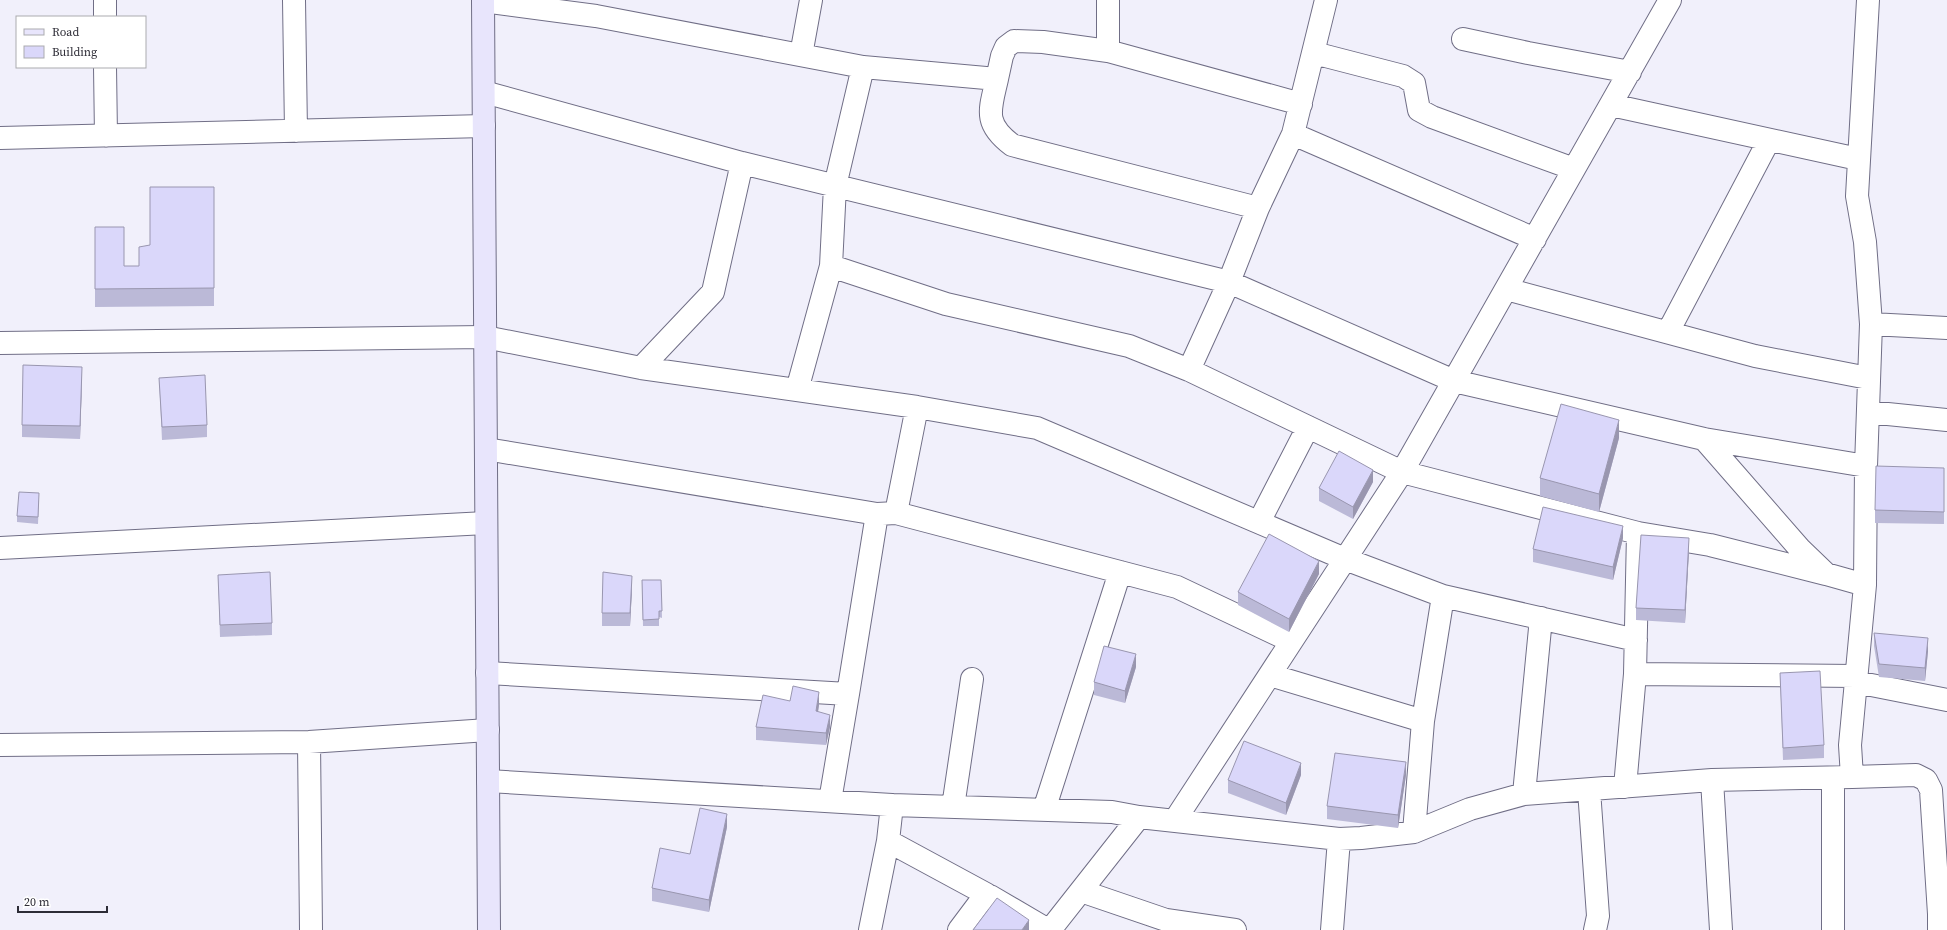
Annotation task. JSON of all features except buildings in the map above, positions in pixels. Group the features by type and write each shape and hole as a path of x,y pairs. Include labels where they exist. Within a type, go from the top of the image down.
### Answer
{"street":[{"path":"105,0 105,16"},
{"path":"294,0 296,131"},
{"path":"489,930 484,0 596,16 863,67 997,79"},
{"path":"801,55 811,0"},
{"path":"1108,0 1108,51"},
{"path":"1189,370 1229,282 1258,208 1293,134 1326,0"},
{"path":"1174,820 1402,472 1670,0"},
{"path":"1832,930 1843,777 1850,745 1865,585 1868,378 1871,324 1865,242 1858,196 1858,159 1868,0"},
{"path":"1463,38 1528,54 1630,72"},
{"path":"1258,208 1012,145 1002,137 992,125 991,109 1002,56 1006,47 1014,41 1043,42 1108,51 1301,104"},
{"path":"1314,53 1403,76 1414,83 1419,110 1432,117 1574,170"},
{"path":"798,390 830,266 835,186 863,67"},
{"path":"105,68 106,136"},
{"path":"484,92 742,163 1229,282 1454,381 1704,439 1866,466"},
{"path":"1611,105 1858,159"},
{"path":"0,138 484,126"},
{"path":"1293,134 1534,240"},
{"path":"1668,332 1769,140"},
{"path":"641,368 713,292 742,163"},
{"path":"830,266 946,304 1129,346 1189,370 1402,472 1638,533 1710,545 1865,585"},
{"path":"1506,289 1755,356 1868,378"},
{"path":"1871,324 1947,328"},
{"path":"0,343 485,337 641,368 917,407 1037,428 1345,559 1443,596 1636,640"},
{"path":"830,801 848,694 887,514 917,407"},
{"path":"1868,412 1947,420"},
{"path":"1258,522 1308,427"},
{"path":"1704,439 1800,549 1826,574"},
{"path":"486,449 887,514 1177,587 1291,641"},
{"path":"0,548 486,523"},
{"path":"1625,787 1635,674 1638,533"},
{"path":"1044,810 1120,572"},
{"path":"1414,832 1423,722 1443,596"},
{"path":"1524,794 1541,618"},
{"path":"487,673 848,694"},
{"path":"1635,674 1856,679 1947,700"},
{"path":"1270,675 1423,722"},
{"path":"953,807 972,679"},
{"path":"0,745 309,742 488,730"},
{"path":"309,742 311,930"},
{"path":"488,781 830,801 953,807 1112,812 1139,818 1174,820 1339,839 1414,832 1470,809 1524,794 1712,780 1916,774 1926,780 1931,790 1942,919"},
{"path":"1712,780 1721,930"},
{"path":"1589,790 1598,916 1595,930"},
{"path":"870,930 888,841 892,804"},
{"path":"888,841 1049,930 1082,891 1139,818"},
{"path":"1332,930 1339,839"},
{"path":"1082,891 1166,920 1235,930"},
{"path":"959,930 986,894"}]}
